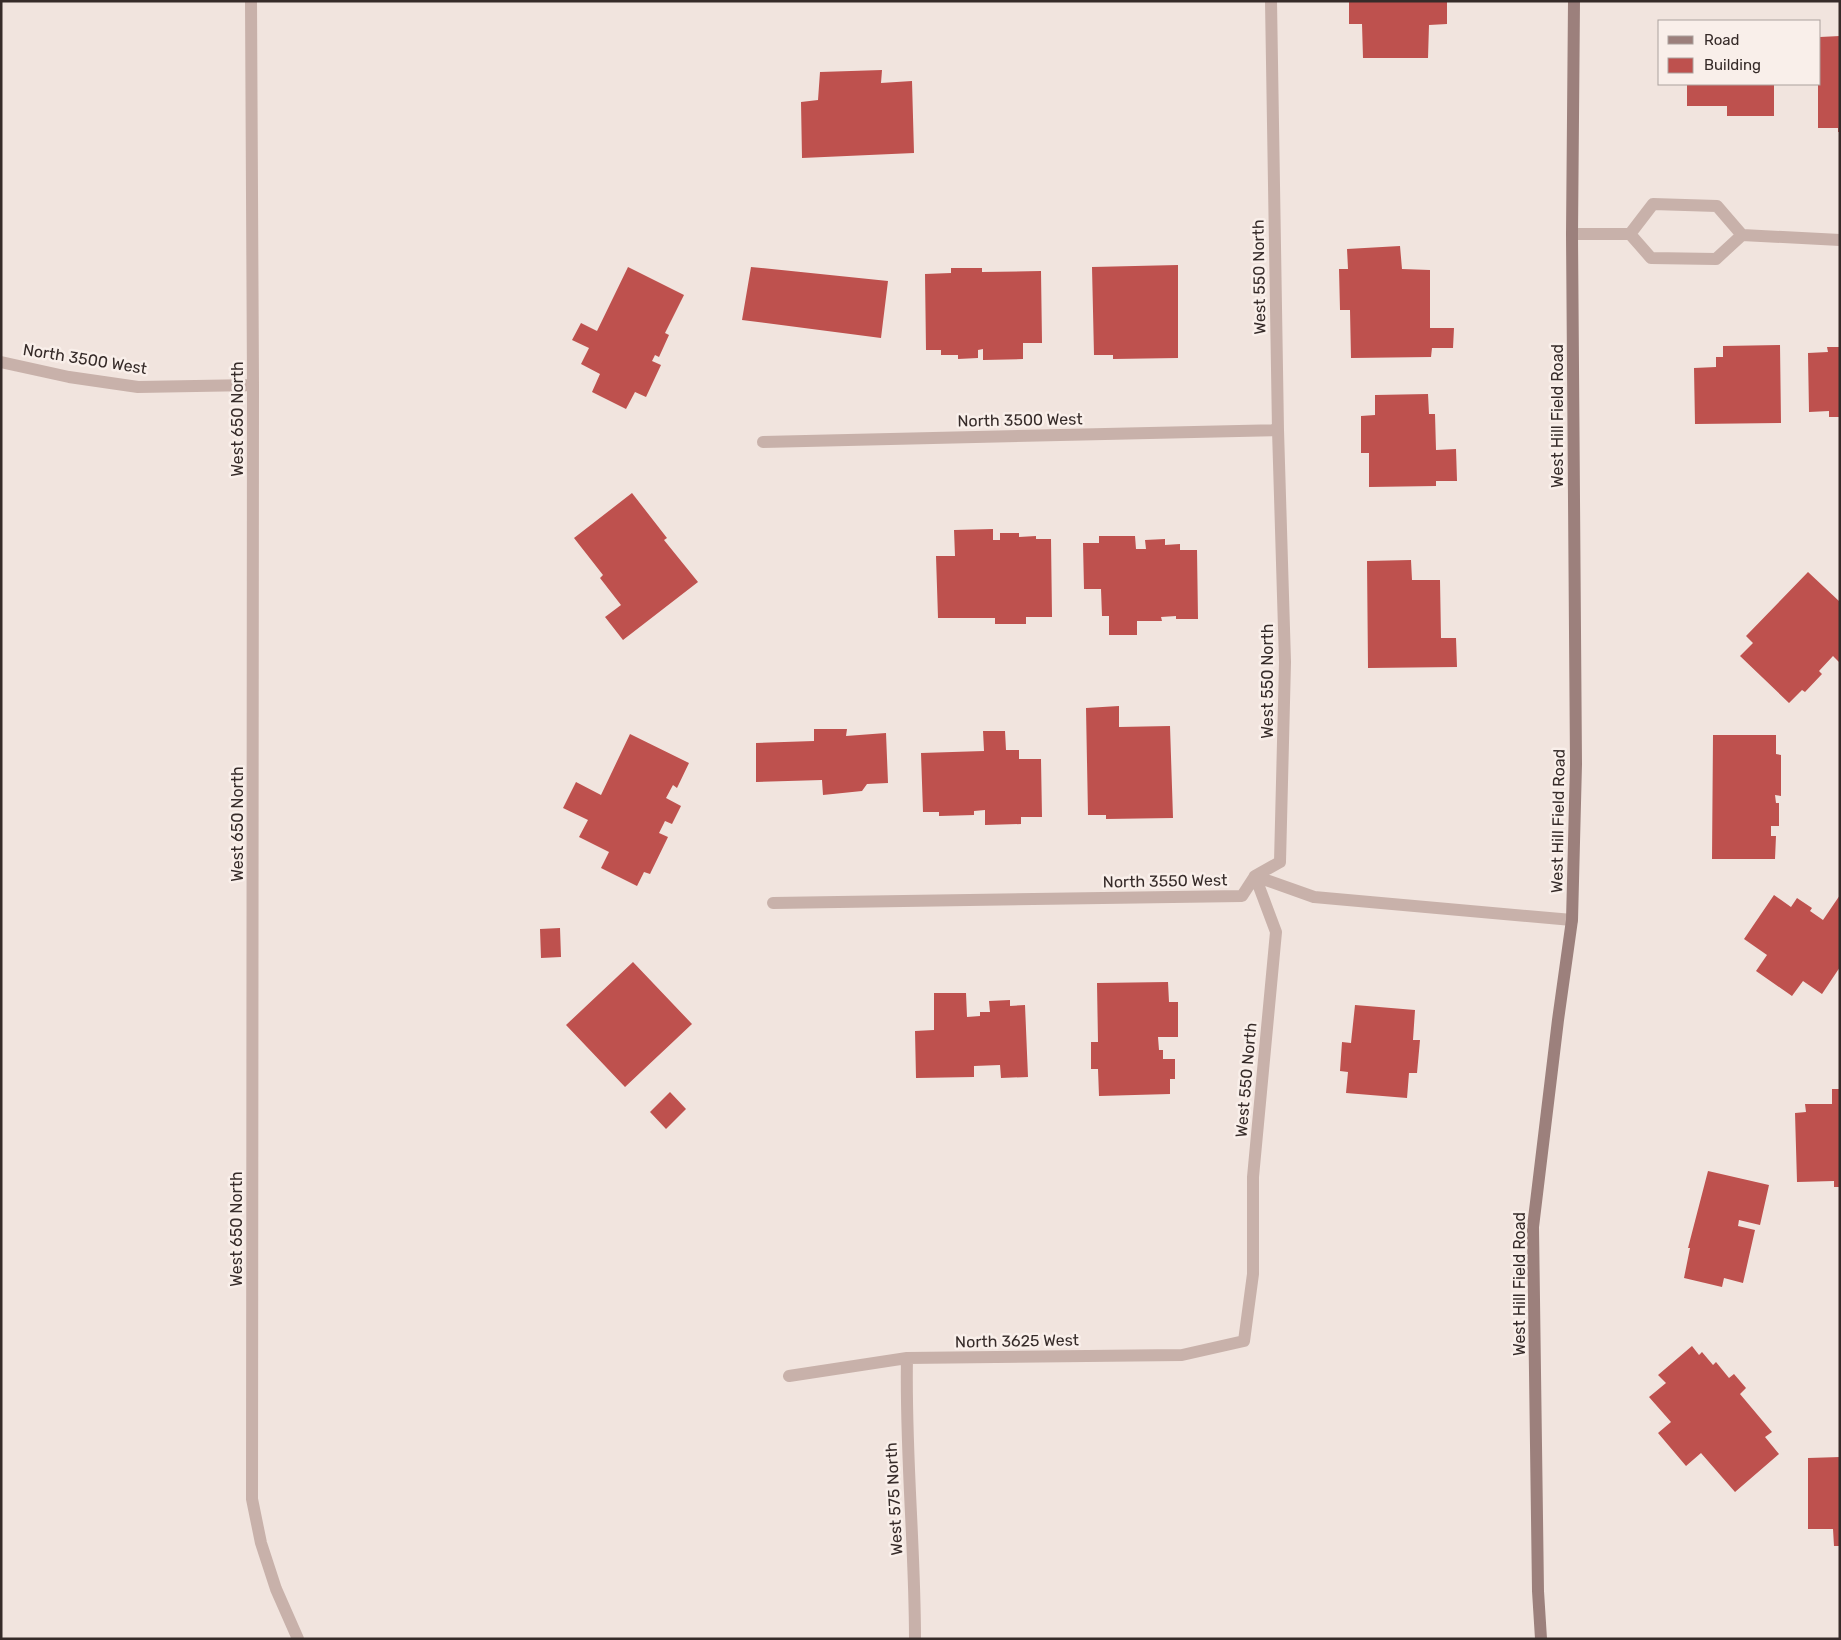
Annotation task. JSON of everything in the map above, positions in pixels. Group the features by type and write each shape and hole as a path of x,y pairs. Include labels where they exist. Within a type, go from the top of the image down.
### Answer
{"street":[{"name":"West 650 North","path":"251,1 254,385 252,1499 261,1543 276,1589 298,1639"},
{"name":"West 550 North","path":"1244,1340 1253,1274 1253,1177 1276,932 1254,876 1280,862 1285,662 1278,430 1271,1"},
{"name":"West Hill Field Road","path":"1541,1639 1538,1581 1533,1227 1572,920 1576,764 1572,234 1574,1"},
{"path":"1630,234 1653,204 1717,206 1742,235"},
{"path":"1572,234 1630,234 1651,258 1716,259 1742,235 1840,240"},
{"name":"North 3500 West","path":"1,362 69,376 138,387 254,385"},
{"name":"North 3500 West","path":"763,442 1278,430"},
{"path":"1254,876 1314,897 1572,920"},
{"name":"North 3550 West","path":"772,903 1242,896 1254,876"},
{"name":"North 3625 West","path":"789,1376 907,1358 1182,1355 1244,1340"},
{"name":"West 575 North","path":"907,1358 906,1401 916,1639"}],"building":[{"path":"1349,1 1447,1 1447,24 1429,25 1428,58 1363,58 1362,24 1349,24"},
{"path":"1840,36 1840,132 1838,132 1838,128 1818,128 1818,85 1821,85 1821,37"},
{"path":"882,70 881,83 912,81 914,153 802,158 801,102 818,100 820,72"},
{"path":"1687,85 1774,85 1774,116 1727,116 1727,106 1687,106"},
{"path":"1400,246 1402,269 1430,270 1430,328 1454,328 1453,348 1432,348 1431,357 1351,358 1350,310 1340,310 1339,269 1348,269 1347,249"},
{"path":"1178,265 1178,358 1113,359 1113,355 1094,355 1092,267"},
{"path":"628,267 684,295 665,333 669,335 659,357 655,355 652,361 661,365 646,397 635,392 626,409 592,392 600,374 581,364 589,348 572,340 581,323 597,331"},
{"path":"751,267 888,281 881,338 742,320"},
{"path":"951,268 982,268 982,272 1041,271 1042,343 1023,343 1023,359 983,360 983,349 978,350 978,358 958,359 958,355 941,355 941,350 926,350 925,274 951,273"},
{"path":"1780,345 1781,423 1695,424 1694,368 1716,367 1716,357 1723,357 1723,346"},
{"path":"1827,347 1840,347 1840,417 1829,417 1829,411 1809,412 1808,353 1828,352"},
{"path":"1428,394 1429,414 1435,414 1436,450 1456,449 1457,481 1436,481 1436,486 1369,487 1369,453 1361,453 1361,416 1375,415 1375,395"},
{"path":"632,493 667,538 664,540 698,582 623,640 605,617 621,605 600,578 603,575 574,538"},
{"path":"993,529 993,540 1000,540 1000,533 1019,533 1019,537 1036,536 1036,539 1051,539 1052,617 1026,617 1026,624 995,624 995,618 938,618 936,556 955,556 954,530"},
{"path":"1099,536 1135,536 1136,549 1146,549 1145,540 1165,539 1165,545 1180,544 1180,550 1197,550 1198,619 1176,619 1176,616 1161,617 1162,621 1137,621 1137,635 1109,635 1109,616 1102,616 1101,589 1084,589 1083,543 1099,543"},
{"path":"1411,560 1412,580 1440,580 1441,638 1456,638 1457,667 1368,668 1367,561"},
{"path":"1808,572 1840,602 1840,663 1833,656 1819,671 1822,674 1805,692 1802,690 1789,703 1740,656 1753,643 1746,636"},
{"path":"1119,706 1119,727 1170,726 1173,818 1106,819 1106,815 1088,815 1086,708"},
{"path":"814,729 847,729 846,736 886,733 888,783 867,784 862,791 823,795 822,780 756,782 756,743 814,741"},
{"path":"983,731 1005,731 1006,750 1019,750 1019,759 1041,759 1042,817 1021,817 1021,824 985,825 985,810 974,811 974,815 939,816 939,812 923,812 921,753 984,751"},
{"path":"630,734 689,763 677,788 673,785 666,798 681,806 672,824 665,821 659,833 668,837 650,874 644,872 637,886 601,868 609,852 579,837 588,820 563,808 576,782 601,795"},
{"path":"1713,735 1776,735 1776,754 1781,755 1781,796 1775,795 1776,803 1779,803 1779,826 1771,826 1771,836 1776,836 1775,859 1712,859"},
{"path":"1774,895 1791,907 1797,898 1812,908 1810,911 1823,920 1840,895 1840,967 1822,994 1803,981 1792,996 1756,971 1767,955 1744,939"},
{"path":"560,928 561,957 541,958 540,929"},
{"path":"633,962 692,1024 625,1087 566,1025"},
{"path":"1168,982 1169,1002 1178,1002 1178,1037 1158,1037 1159,1050 1163,1050 1163,1059 1175,1059 1175,1079 1170,1079 1170,1094 1099,1096 1098,1069 1091,1069 1091,1042 1098,1042 1097,983"},
{"path":"934,993 966,993 967,1017 980,1016 980,1012 990,1012 989,1001 1010,1000 1010,1006 1025,1005 1028,1077 1001,1078 1000,1065 974,1066 974,1077 916,1078 915,1031 934,1030"},
{"path":"1355,1005 1415,1010 1413,1040 1420,1040 1417,1073 1409,1073 1407,1098 1346,1093 1348,1072 1340,1071 1342,1042 1351,1043"},
{"path":"1832,1089 1840,1089 1840,1187 1834,1187 1834,1181 1797,1182 1795,1113 1806,1112 1805,1104 1832,1104"},
{"path":"670,1092 686,1109 666,1129 650,1112"},
{"path":"1708,1171 1769,1185 1760,1225 1739,1220 1738,1226 1755,1230 1743,1283 1724,1278 1722,1287 1684,1278 1690,1248 1688,1248"},
{"path":"1692,1346 1699,1355 1702,1352 1713,1365 1716,1362 1729,1378 1734,1374 1746,1388 1740,1394 1772,1432 1765,1437 1779,1454 1735,1492 1701,1453 1686,1466 1658,1433 1671,1422 1649,1397 1666,1383 1658,1375"},
{"path":"1840,1457 1840,1546 1834,1546 1833,1529 1808,1529 1808,1458"}]}
